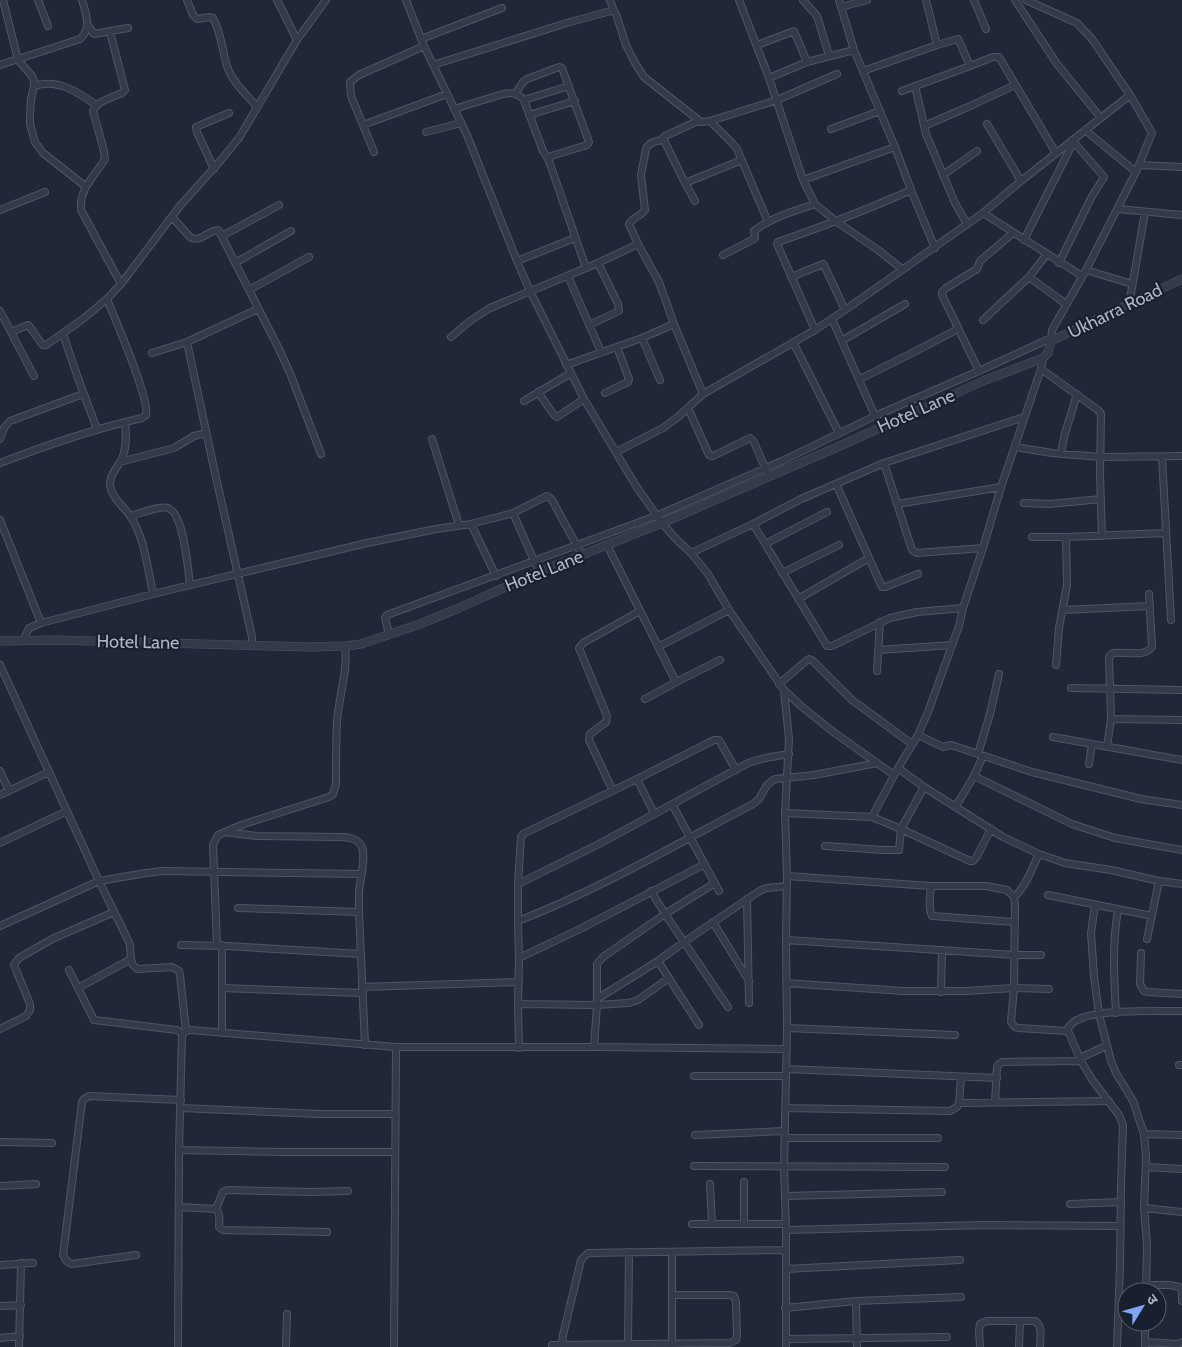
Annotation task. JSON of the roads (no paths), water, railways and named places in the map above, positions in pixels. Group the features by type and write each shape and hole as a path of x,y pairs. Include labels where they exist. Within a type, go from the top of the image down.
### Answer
{"street":[{"path":"3,0 18,60 32,76 34,86 31,99 30,124 34,142 43,153 86,186"},
{"path":"38,0 48,26"},
{"path":"82,0 88,25 94,34 128,28"},
{"path":"187,0 193,15 197,19 213,18 228,68 235,80 257,107"},
{"path":"278,0 297,40"},
{"path":"11,332 28,326 43,346 49,344 107,299 239,138 297,40 326,0"},
{"path":"406,0 424,46 481,170 530,292 584,399 636,486 659,520 691,553 708,574 729,610 784,690 832,731 894,775"},
{"path":"610,0 626,45 644,77 703,123 777,100 837,74"},
{"path":"739,0 777,100 804,180 816,204 837,222 902,269"},
{"path":"803,0 818,16 829,55"},
{"path":"868,0 840,3 854,50 895,147 934,248"},
{"path":"926,0 937,44"},
{"path":"974,0 986,29"},
{"path":"1015,0 1056,64 1101,118"},
{"path":"872,817 918,735 928,712 952,645 1043,358 1047,355 1051,343 1052,330 1118,209 1140,165 1152,132 1130,95 1092,39 1077,23 1026,0"},
{"path":"421,39 502,8"},
{"path":"433,65 570,22 614,11"},
{"path":"0,65 80,39 84,36 88,25"},
{"path":"757,45 794,31 807,62"},
{"path":"110,32 125,90 96,105 93,111 105,159 86,186 80,202 81,210 121,284"},
{"path":"863,71 937,44 958,39 970,66"},
{"path":"374,152 351,96 350,82 424,46"},
{"path":"769,78 807,62 854,50"},
{"path":"902,91 993,57 999,57 1056,153"},
{"path":"516,94 527,79 560,67 562,68 589,142 586,145 551,156 548,159"},
{"path":"34,86 46,83 68,88 96,105"},
{"path":"924,126 1015,85"},
{"path":"524,100 569,86"},
{"path":"915,86 924,126 943,176 967,224"},
{"path":"454,109 510,93 516,94 524,100 543,151 548,159 586,268"},
{"path":"363,125 447,94"},
{"path":"616,452 663,428 703,394 845,310 983,213 1130,95"},
{"path":"529,115 575,101"},
{"path":"831,130 880,111"},
{"path":"214,169 196,127 229,113"},
{"path":"698,120 665,136 663,140 647,146 641,176 645,210 629,223 659,282 703,394"},
{"path":"710,121 737,148 768,222"},
{"path":"426,132 461,123"},
{"path":"987,124 1021,181"},
{"path":"1085,130 1136,172"},
{"path":"663,140 695,201"},
{"path":"1024,240 1073,141"},
{"path":"1059,263 1091,198 1104,177 1073,141"},
{"path":"804,180 895,147"},
{"path":"943,176 977,151"},
{"path":"685,183 742,160"},
{"path":"1140,165 1182,167"},
{"path":"814,330 777,247 778,242 837,222 911,190"},
{"path":"0,210 45,192"},
{"path":"723,255 754,239 754,231 768,222 816,204"},
{"path":"222,236 279,205"},
{"path":"1118,209 1182,215"},
{"path":"1129,305 1145,212"},
{"path":"983,213 1082,276"},
{"path":"172,218 194,239 200,238 214,230 218,230 222,236 290,373 321,454"},
{"path":"235,263 291,231"},
{"path":"979,371 942,295 943,290 977,269 980,261 1013,233"},
{"path":"517,261 575,238"},
{"path":"451,337 470,321 490,308 568,276 638,244"},
{"path":"983,320 1029,277 1046,254"},
{"path":"249,290 309,257"},
{"path":"589,324 619,311 618,304 598,263"},
{"path":"791,277 822,264 824,265 845,310"},
{"path":"1086,270 1132,284"},
{"path":"568,276 601,352"},
{"path":"1029,277 1066,304"},
{"name":"Ukharra Road","path":"1051,343 1182,279"},
{"path":"0,463 56,442 97,429 142,418 146,415 147,411 130,356 107,299"},
{"path":"843,340 905,304"},
{"path":"152,353 187,342 258,309"},
{"path":"0,310 34,376"},
{"path":"832,319 843,340 875,416"},
{"path":"566,365 642,338 674,324"},
{"path":"860,379 958,329"},
{"path":"62,334 97,429"},
{"path":"642,338 660,380"},
{"path":"187,342 252,641"},
{"path":"793,342 840,433"},
{"path":"688,408 709,455 713,456 750,438 754,442 767,472 875,416 979,371 1051,343"},
{"path":"605,393 629,380 617,347"},
{"name":"Hotel Lane","path":"0,641 24,636 55,640 218,644 252,641 309,648 361,644 388,629 420,624 459,608 536,566 579,550 607,546 659,520 767,472 983,381 1043,358"},
{"path":"1041,369 1100,412 1102,536"},
{"path":"524,401 571,373"},
{"path":"538,392 554,415 557,416 584,399"},
{"path":"0,439 4,428 10,421 83,394"},
{"path":"1061,454 1077,394"},
{"path":"691,553 801,499 884,463 1024,417"},
{"path":"125,422 126,447 110,483 115,500 136,525 142,542 153,594"},
{"path":"120,462 174,448 194,436 206,433"},
{"path":"432,438 460,525"},
{"path":"1015,447 1061,454 1101,457 1182,456"},
{"path":"1162,457 1171,620"},
{"path":"884,463 911,548 914,552 983,548"},
{"path":"836,484 882,587 918,574"},
{"path":"897,504 1001,487"},
{"path":"24,636 32,626 40,622 376,541 471,524 513,513 546,497 552,500 579,550"},
{"path":"1024,503 1050,504 1101,499"},
{"path":"130,516 166,507 172,510 182,530 190,585"},
{"path":"765,544 827,512"},
{"path":"513,513 536,566"},
{"path":"0,520 40,622"},
{"path":"388,629 385,618 388,615 496,576 536,566 659,520"},
{"path":"471,524 496,576"},
{"path":"753,524 829,646 890,618 908,614 963,608"},
{"path":"1032,537 1166,533"},
{"path":"1056,665 1059,628 1067,585 1066,537"},
{"path":"782,573 839,545"},
{"path":"607,546 674,678 674,683"},
{"path":"798,599 869,558"},
{"path":"1107,747 1111,719 1109,657 1110,654 1117,652 1145,653 1151,650 1149,594"},
{"path":"1063,610 1150,606"},
{"path":"658,647 729,610"},
{"path":"613,791 590,740 590,734 606,722 607,716 579,648 583,643 640,611"},
{"path":"877,671 880,622"},
{"path":"879,650 952,645"},
{"path":"222,1033 222,988 214,872 214,845 218,834 329,797 333,794 336,784 338,720 345,674 345,646"},
{"path":"645,699 720,660"},
{"path":"779,684 806,661 812,660 852,700 912,744"},
{"path":"0,665 3,679 68,811 130,945 133,965 137,969 172,968 179,971 184,1033 179,1150 178,1347"},
{"path":"956,806 974,776 999,674"},
{"path":"1070,688 1182,690"},
{"path":"784,690 789,754 785,813 787,876 787,1072 784,1167 786,1196 786,1347"},
{"path":"1111,719 1182,720"},
{"path":"918,735 944,747 951,745 1032,772 1083,786 1141,799 1182,805"},
{"path":"1053,737 1182,760"},
{"path":"519,1048 520,958 518,884 521,837 523,834 717,739 720,740 736,770"},
{"path":"1089,764 1092,744"},
{"path":"518,884 599,844 748,764 765,758 789,754"},
{"path":"518,921 592,890 753,804 759,799 770,781 877,764"},
{"path":"898,768 1003,838 1039,854 1065,863 1182,884"},
{"path":"0,771 9,791"},
{"path":"0,795 49,772"},
{"path":"974,776 1072,824 1114,838 1182,850"},
{"path":"637,779 654,813"},
{"path":"825,846 899,850 901,829 924,787"},
{"path":"672,804 719,891"},
{"path":"0,843 68,811"},
{"path":"785,813 872,817 970,861 976,858 991,829"},
{"path":"223,832 248,835 354,838 360,844 364,856 359,912 365,1045"},
{"path":"1039,854 1022,887 1014,897 1015,955 1011,1022 1019,1028 1066,1030 1071,1036 1081,1060 1093,1081 1119,1115 1123,1125 1117,1347"},
{"path":"520,958 705,864"},
{"path":"0,926 99,881 146,873 361,874"},
{"path":"787,876 931,886 986,886 1007,890 1014,897"},
{"path":"1147,939 1159,881"},
{"path":"594,1047 598,961 665,914 715,883"},
{"path":"597,1002 747,899 767,888 787,886"},
{"path":"931,886 930,913 932,916 1014,922"},
{"path":"652,891 665,914 728,1007"},
{"path":"1048,895 1152,916"},
{"path":"747,899 749,1003"},
{"path":"1095,905 1091,933 1099,1014 1106,1046 1116,1073 1133,1101 1144,1134 1146,1157 1144,1208 1147,1244 1146,1282"},
{"path":"238,908 359,912"},
{"path":"1116,1013 1113,960 1118,910"},
{"path":"0,1028 26,1016 30,1010 30,1004 14,966 19,958 52,939 114,912"},
{"path":"713,922 749,981"},
{"path":"786,940 1015,955 1041,955"},
{"path":"181,945 219,945 360,954"},
{"path":"941,992 942,950"},
{"path":"1141,953 1140,984 1144,991 1182,994"},
{"path":"78,988 131,959"},
{"path":"658,961 699,1025"},
{"path":"69,970 94,1020 178,1030 184,1033"},
{"path":"518,1004 629,1003 638,1000 669,978"},
{"path":"222,988 362,990 519,982"},
{"path":"786,983 941,992 1014,988 1049,989"},
{"path":"1066,1030 1077,1020 1099,1014 1182,1010"},
{"path":"787,1028 955,1035"},
{"path":"184,1033 190,1030 396,1048 594,1047 787,1049"},
{"path":"995,1102 997,1067 1002,1062 1081,1060 1106,1046"},
{"path":"394,1347 396,1048"},
{"path":"694,1076 787,1072 996,1078"},
{"path":"786,1108 950,1111 958,1107 961,1076"},
{"path":"136,1255 72,1264 64,1258 82,1102 89,1096 181,1100"},
{"path":"959,1103 1109,1101"},
{"path":"181,1108 319,1114 395,1114"},
{"path":"694,1135 786,1134 938,1138"},
{"path":"1144,1134 1182,1135"},
{"path":"0,1142 52,1143"},
{"path":"179,1150 395,1152"},
{"path":"694,1166 945,1167"},
{"path":"1146,1167 1182,1169"},
{"path":"744,1182 744,1224"},
{"path":"0,1186 36,1184"},
{"path":"710,1184 712,1224"},
{"path":"216,1209 223,1192 227,1190 348,1191"},
{"path":"786,1196 942,1192"},
{"path":"1070,1204 1121,1202"},
{"path":"179,1207 216,1209"},
{"path":"1144,1208 1182,1212"},
{"path":"216,1209 219,1212 219,1227 223,1230 327,1232"},
{"path":"692,1224 744,1224 786,1227 1120,1226"},
{"path":"562,1345 581,1260 588,1253 786,1250"},
{"path":"628,1344 630,1252"},
{"path":"672,1252 672,1345"},
{"path":"786,1270 960,1260"},
{"path":"0,1264 33,1262"},
{"path":"19,1347 21,1263"},
{"path":"1167,1286 1179,1287 1182,1291 1182,1301"},
{"path":"552,1345 672,1345 730,1342 736,1340 736,1302 734,1296 672,1295"},
{"path":"785,1308 856,1301 961,1297"},
{"path":"856,1301 857,1347"},
{"path":"0,1306 21,1305"},
{"path":"286,1347 287,1314"},
{"path":"980,1347 979,1330 980,1324 983,1322 1035,1320 1040,1327 1040,1347"},
{"path":"1019,1347 1020,1321"},
{"path":"1145,1332 1145,1345 1178,1344 1182,1342"},
{"path":"0,1338 20,1336"},
{"path":"786,1339 947,1337"}]}
